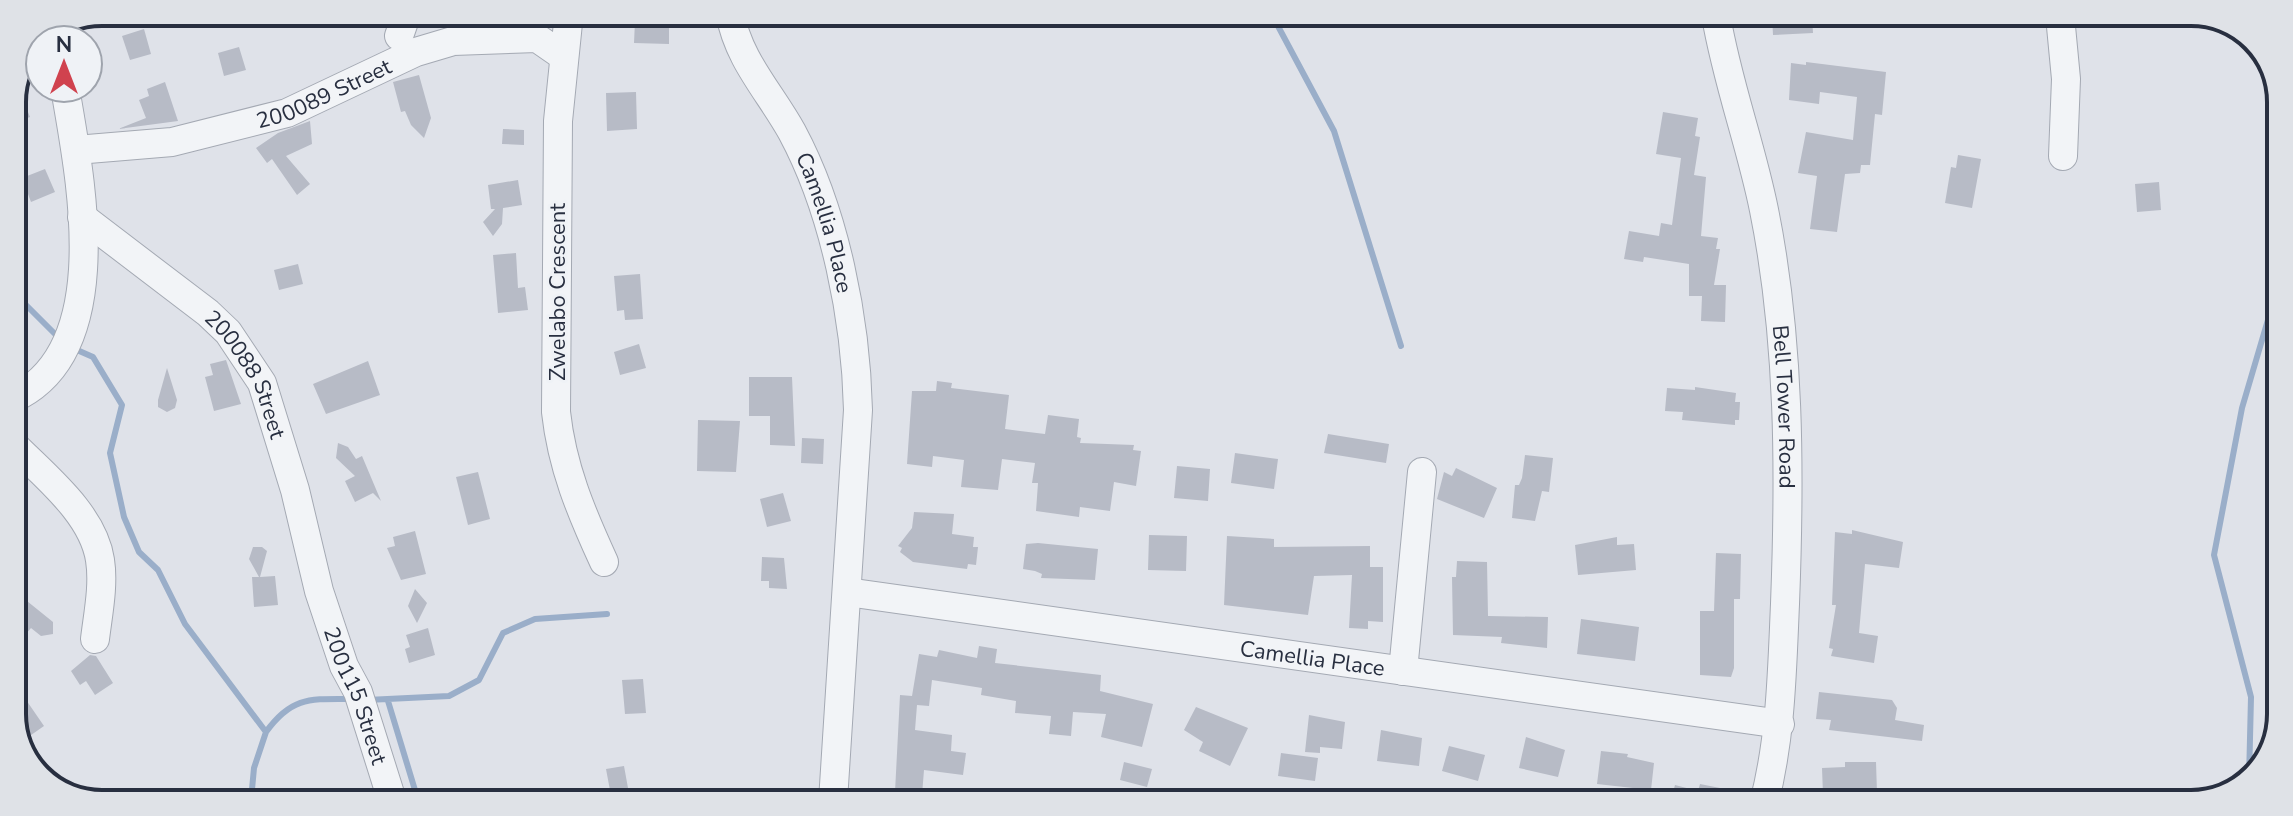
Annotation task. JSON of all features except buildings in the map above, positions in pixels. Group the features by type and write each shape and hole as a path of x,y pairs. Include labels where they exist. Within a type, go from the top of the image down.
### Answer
{"street":[{"name":"Zwelabo Crescent","path":"567,26 558,121 556,412 560,447 575,498 604,562"},
{"name":"Camellia Place","path":"734,26 746,62 791,131 804,158 831,238 851,316 857,356 858,410 834,790"},
{"name":"Bell Tower Road","path":"1718,26 1764,209 1775,283 1790,480 1780,724 1767,790"},
{"path":"2061,26 2066,79 2063,156"},
{"name":"200089 Street","path":"76,150 172,142 287,113 416,52 453,41 537,38 563,56"},
{"path":"26,391 56,364 71,336 83,261 76,150 68,104"},
{"name":"200088 Street","path":"82,217 208,313 251,363 269,398 319,591"},
{"path":"26,457 58,490 93,537 101,564 95,639"},
{"path":"1403,671 1422,472"},
{"name":"200115 Street","path":"319,591 344,666 360,700 389,790"},
{"name":"Camellia Place","path":"847,592 1780,724"}],"waterway":[{"path":"1278,26 1334,131 1401,346"},
{"path":"26,305 60,339"},
{"path":"2249,762 2251,697 2214,555 2242,408 2267,323"},
{"path":"77,350 93,357 122,405 110,453 124,517 139,552 158,570 185,624 266,732 254,768 252,790"},
{"path":"367,700 449,696 479,680 503,633 535,619 607,614"},
{"path":"266,732 275,720 303,702 352,699"},
{"path":"388,701 415,790"}]}
